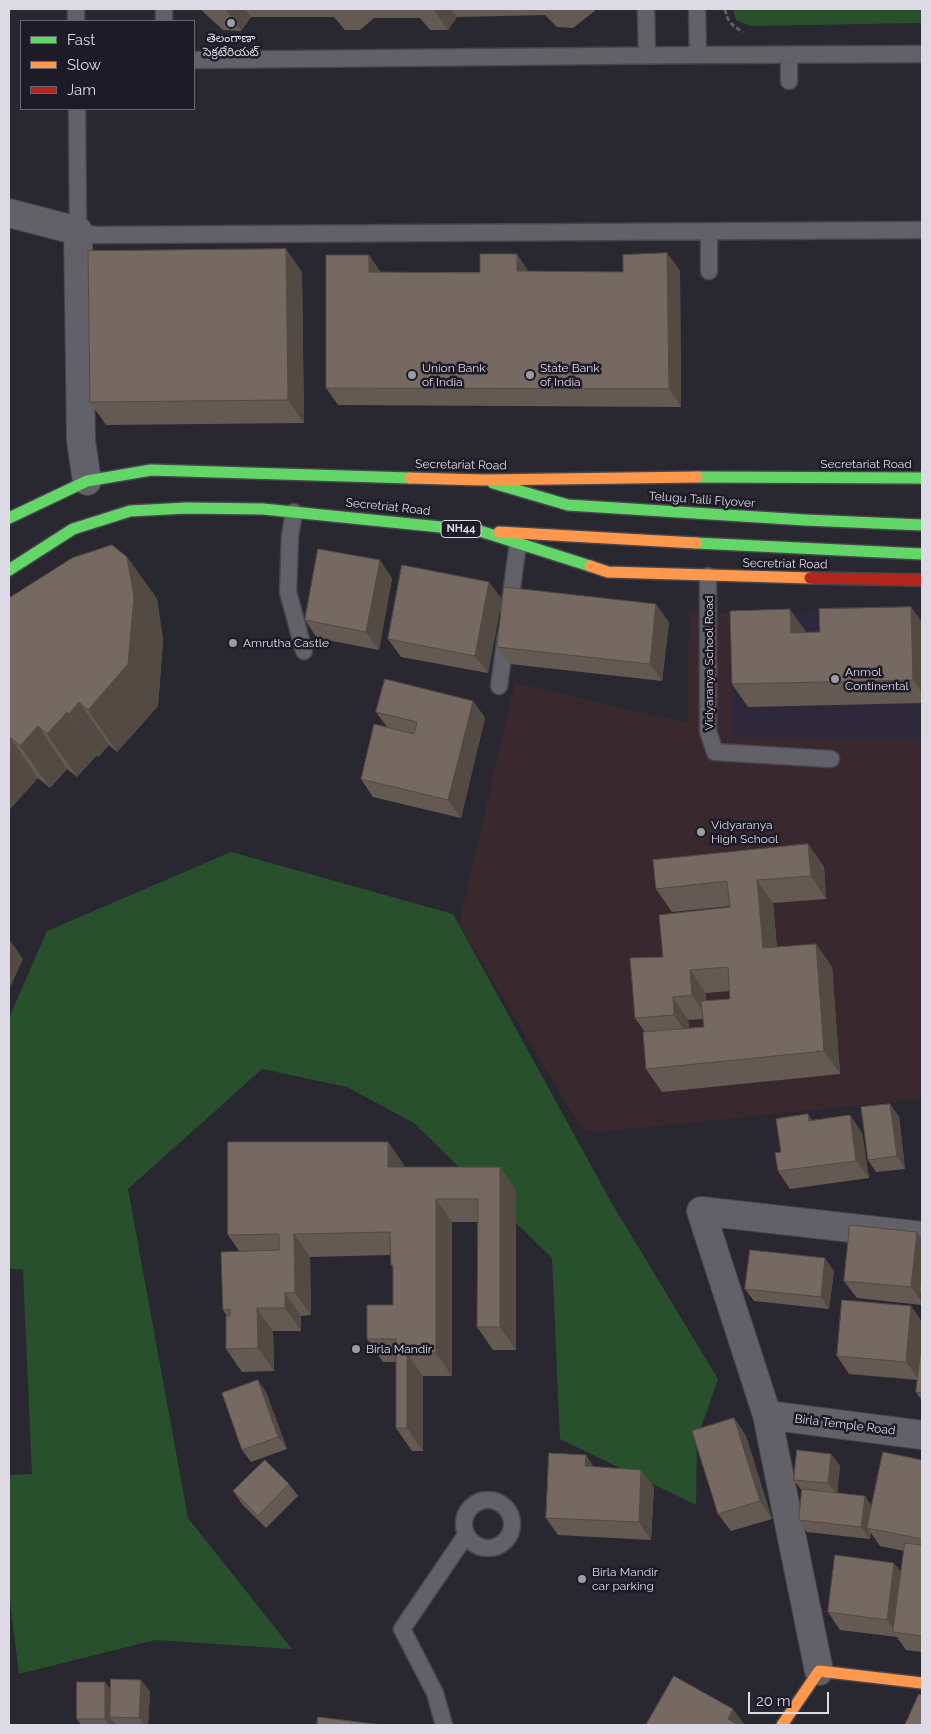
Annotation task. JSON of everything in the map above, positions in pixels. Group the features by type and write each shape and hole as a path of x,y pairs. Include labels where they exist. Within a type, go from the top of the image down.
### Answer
{"main road":[{"name":"Secretariat Road","path":"9,518 87,481 150,470 483,480 648,477 922,478"},
{"name":"Telugu Talli Flyover","path":"483,480 568,505 805,520 922,525"},
{"name":"Secretriat Road","path":"9,570 73,529 130,511 187,508 263,509 480,531 608,572 922,580"},
{"path":"480,531 922,554"},
{"path":"782,1725 819,1672 922,1683"}],"street":[{"path":"9,213 78,231 81,441 87,481"},
{"path":"819,1672 767,1415 701,1211 922,1236"},
{"name":"Birla Temple Road","path":"767,1415 922,1435"}],"lane":[{"path":"646,9 647,55"},
{"path":"697,9 698,55"},
{"path":"195,60 922,54"},
{"path":"789,55 789,81"},
{"path":"77,110 78,231 94,235 922,230"},
{"path":"709,232 709,271"},
{"path":"294,512 290,536 288,592 304,651"},
{"path":"499,686 518,543"},
{"name":"Vidyaranya School Road","path":"708,576 708,731 715,752 831,759"},
{"path":"444,1725 435,1694 402,1629 466,1535"}],"shaded area":[{"path":"922,609 922,739 730,738 730,613"},
{"name":"Vidyaranya High School","path":"689,612 730,613 731,738 922,739 922,1099 598,1132 582,1130 459,924 515,683 687,723"}],"green space":[{"path":"733,9 922,9 922,23 751,26 736,20"},
{"path":"231,852 453,914 611,1202 718,1379 697,1439 696,1505 560,1439 552,1258 414,1123 347,1087 262,1069 128,1189 188,1518 292,1649 155,1640 19,1674 9,1593 9,1475 32,1474 23,1270 9,1268 9,1018 47,931"}],"building":[{"path":"286,249 288,400 90,402 88,251"},
{"path":"667,253 669,389 326,388 326,255 369,255 369,272 480,273 480,254 517,254 517,271 623,272 623,255"},
{"path":"112,545 127,557 134,597 128,664 88,710 79,702 47,734 38,726 20,746 9,736 9,598 72,558"},
{"path":"318,549 380,560 366,632 305,620"},
{"path":"402,565 489,582 475,656 388,639"},
{"path":"504,587 656,604 650,664 497,647"},
{"name":"Anmol Continental","path":"911,607 913,680 732,684 730,611 790,609 791,633 820,632 819,609"},
{"path":"385,679 473,701 448,800 361,779 374,724 414,734 417,722 376,712"},
{"path":"808,844 811,876 757,880 763,948 816,944 824,1051 646,1069 643,1032 704,1027 701,1001 730,999 728,967 690,970 692,995 673,997 674,1015 635,1018 630,958 663,957 659,915 730,907 727,881 656,889 653,860"},
{"path":"890,1104 897,1156 868,1160 861,1107"},
{"path":"808,1114 809,1121 850,1115 856,1161 778,1171 775,1153 781,1152 776,1119"},
{"name":"Birla Mandir","path":"228,1142 388,1142 388,1167 500,1167 500,1327 477,1327 478,1199 436,1199 436,1353 407,1353 407,1428 396,1428 396,1339 367,1339 367,1305 393,1305 393,1265 391,1265 390,1232 294,1234 295,1293 285,1293 285,1308 257,1308 258,1348 226,1349 226,1316 230,1316 230,1309 223,1310 221,1252 279,1250 279,1234 228,1235"},
{"path":"850,1225 917,1232 911,1287 844,1281"},
{"path":"750,1250 825,1258 821,1297 745,1289"},
{"path":"922,1259 922,1292 920,1292"},
{"path":"842,1300 911,1306 906,1362 837,1356"},
{"path":"922,1341 922,1393 916,1392"},
{"path":"258,1380 278,1437 242,1450 222,1393"},
{"path":"734,1418 760,1501 718,1514 692,1431"},
{"path":"797,1450 831,1454 828,1483 794,1480"},
{"path":"883,1452 922,1460 922,1539 867,1528"},
{"path":"549,1453 586,1455 585,1466 641,1470 639,1522 546,1518"},
{"path":"265,1460 289,1484 258,1516 233,1491"},
{"path":"802,1489 865,1496 861,1527 799,1520"},
{"path":"905,1543 922,1545 922,1636 893,1632"},
{"path":"835,1555 894,1563 887,1620 828,1612"},
{"path":"674,1676 733,1709 728,1719 738,1725 646,1725"},
{"path":"111,1679 141,1680 139,1718 110,1717"},
{"path":"77,1682 105,1682 105,1719 77,1719"},
{"path":"919,1694 922,1695 922,1725 905,1725"},
{"path":"318,1717 383,1725 317,1725"}],"traffic: fast":[{"path":"9,518 87,481 151,470 410,478"},
{"path":"697,477 922,478"},
{"path":"493,483 568,505 805,520 922,525"},
{"path":"9,570 73,529 130,511 187,508 263,509 480,531 590,566"},
{"path":"696,543 922,554"}],"traffic: slow":[{"path":"410,478 483,480 697,477"},
{"path":"499,532 696,543"},
{"path":"590,566 608,572 810,578"},
{"path":"782,1725 819,1671 922,1683"}],"traffic: jam":[{"path":"810,578 922,580"}],"place":[{"name":"తెలంగాణా సెక్రటేరియట్","path":"231,23"},
{"name":"Union Bank of India","path":"412,375"},
{"name":"State Bank of India","path":"530,375"},
{"name":"Amrutha Castle","path":"233,643"},
{"name":"Anmol Continental","path":"835,679"},
{"name":"Vidyaranya High School","path":"701,832"},
{"name":"Birla Mandir","path":"356,1349"},
{"name":"Birla Mandir car parking","path":"582,1579"}]}
